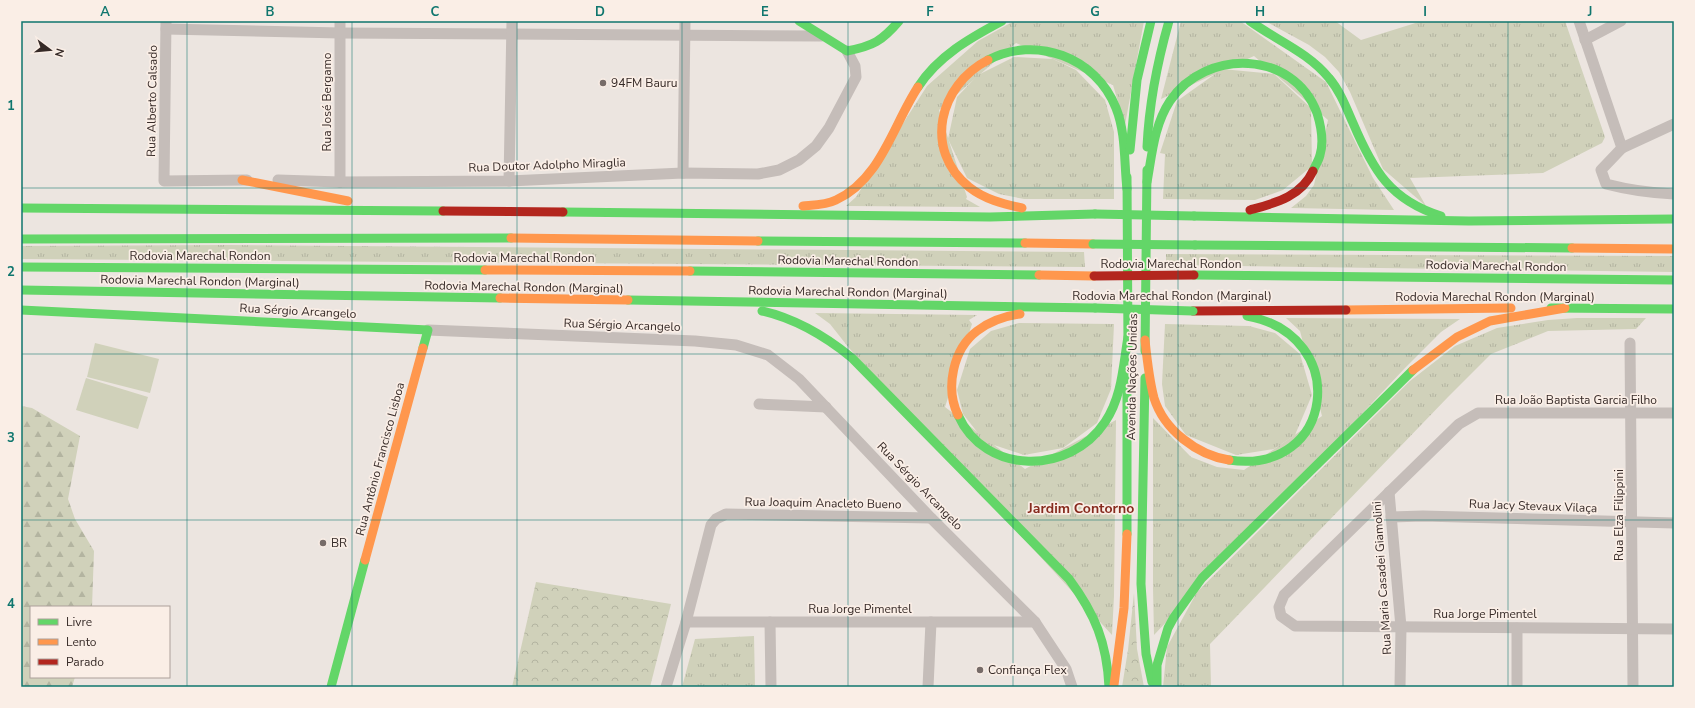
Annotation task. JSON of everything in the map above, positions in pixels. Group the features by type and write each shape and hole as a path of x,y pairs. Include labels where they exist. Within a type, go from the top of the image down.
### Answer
{"main road":[{"path":"799,21 847,51 870,47 883,39 899,21"},
{"path":"741,214 818,204 836,200 848,193 862,182 875,166 911,99 922,81 935,66 958,46 1002,21"},
{"name":"Avenida Nações Unidas","path":"1114,687 1121,644 1126,592 1128,336 1126,189 1134,100 1151,21"},
{"name":"Avenida Nações Unidas","path":"1153,687 1146,647 1141,584 1146,182 1148,124 1152,93 1157,64 1169,21"},
{"path":"1250,21 1295,49 1312,61 1325,73 1343,99 1370,161 1379,176 1390,187 1412,205 1434,214 1469,221"},
{"path":"1067,214 1006,206 991,200 961,182 946,160 943,146 942,123 947,103 952,93 965,78 993,57 1022,49 1036,48 1074,59 1094,75 1103,85 1117,108 1120,122 1126,189"},
{"path":"1146,182 1159,126 1164,113 1177,92 1192,78 1218,65 1241,61 1265,64 1289,75 1306,90 1318,112 1322,137 1322,150 1320,161 1315,171 1301,189 1294,195 1279,203 1263,208 1196,216"},
{"path":"242,180 396,210"},
{"path":"21,208 959,216 1095,214 1469,221 1674,220"},
{"name":"Rodovia Marechal Rondon","path":"21,239 456,238 1674,249"},
{"name":"Rodovia Marechal Rondon","path":"21,267 657,271 1094,276 1194,275 1674,280"},
{"name":"Rodovia Marechal Rondon (Marginal)","path":"21,290 1095,308 1193,311 1565,308 1674,309"},
{"path":"715,302 773,313 802,323 826,337 852,358 1069,579 1091,610 1099,627 1109,665 1109,687"},
{"path":"1071,308 1004,317 991,322 979,328 959,352 951,377 952,397 956,415 968,434 975,441 994,454 1012,460 1038,461 1060,457 1084,444 1103,425 1114,404 1119,388 1128,336"},
{"path":"1157,687 1157,665 1168,628 1202,578 1403,379 1420,364 1457,337 1485,323 1565,308"},
{"name":"Rua Sérgio Arcangelo","path":"21,310 428,330"},
{"path":"1145,340 1153,393 1157,407 1172,430 1179,437 1194,449 1217,458 1245,462 1261,461 1275,457 1293,446 1300,439 1314,416 1319,388 1316,371 1310,357 1302,345 1289,333 1274,324 1256,317 1208,310"},
{"name":"Rua Antônio Francisco Lisboa","path":"331,687 428,330"}],"street":[{"name":"Rua José Bergamo","path":"340,21 340,182"},
{"path":"510,181 512,21"},
{"path":"683,174 685,21"},
{"path":"1578,21 1622,148"},
{"path":"1585,40 1620,21"},
{"path":"166,25 340,33 821,36"},
{"name":"Rua Alberto Calsado","path":"164,181 166,25"},
{"name":"Rua Doutor Adolpho Miraglia","path":"164,181 510,181 683,174 758,174 779,170 799,160 816,146 829,128 856,77 855,66 847,51"},
{"path":"1674,124 1622,148 1602,170 1606,184 1633,190 1674,194"},
{"name":"Rua Sérgio Arcangelo","path":"428,330 695,341 736,345 768,355 799,379 931,518 1035,622 1066,669 1072,687"},
{"name":"Rua Elza Filippini","path":"1630,343 1632,413 1633,687"},
{"path":"759,404 826,407"},
{"name":"Rua João Baptista Garcia Filho","path":"1389,492 1459,424 1478,413 1674,413"},
{"name":"Rua Maria Casadei Giamolini","path":"1389,492 1401,627 1400,687"},
{"name":"Rua Jorge Pimentel","path":"1389,492 1284,595 1279,607 1281,616 1295,626 1674,629"},
{"name":"Rua Joaquim Anacleto Bueno","path":"686,622 711,525 716,519 726,514 931,518"},
{"name":"Rua Jacy Stevaux Vilaça","path":"1391,517 1423,516 1674,523"},
{"path":"666,687 686,622"},
{"name":"Rua Jorge Pimentel","path":"686,622 1035,622"},
{"path":"770,622 771,687"},
{"path":"928,687 930,622"},
{"path":"1517,628 1517,687"}],"green space":[{"path":"1014,21 1144,21 1125,125 1113,85 1016,43 939,110 967,197 966,199 980,207 846,206 856,197 927,86 978,41"},
{"path":"1181,21 1240,21 1326,82 1373,178 1394,210 1291,208 1306,196 1314,185 1328,120 1254,56 1161,99"},
{"path":"1265,21 1335,21 1361,40 1422,21 1565,21 1605,137 1602,143 1543,173 1410,178 1426,206 1383,169 1350,92 1339,72 1325,57 1309,45"},
{"path":"1014,57 1053,59 1076,70 1105,100 1114,132 1114,199 1024,199 999,194 967,178 948,139 957,97 978,75"},
{"path":"1222,69 1274,74 1311,108 1312,166 1283,190 1255,200 1163,199 1165,154 1160,153 1177,101"},
{"path":"228,245 1084,252 1085,267 21,259 21,246"},
{"path":"1166,254 1674,256 1674,272 1166,265"},
{"path":"815,313 977,315 969,320 972,324 945,407 1025,469 1116,420 1114,596 1112,635 849,348 830,324"},
{"path":"1286,318 1460,319 1441,332 1405,368 1154,635 1153,418 1191,457 1217,467 1244,470 1322,416 1300,331"},
{"path":"1577,318 1646,318 1636,329 1548,331 1491,354 1210,644 1211,687 1163,687 1167,647 1197,592 1410,381 1455,346 1497,328 1548,320"},
{"path":"1019,323 1114,324 1111,389 1097,423 1063,448 1024,455 985,442 963,414 957,390 970,349 991,331"},
{"path":"1165,324 1249,326 1275,333 1300,354 1312,395 1295,435 1274,449 1236,455 1186,435 1165,406 1162,384"},
{"path":"95,343 159,359 150,393 87,377"},
{"path":"86,378 148,397 138,429 76,410"},
{"path":"21,406 32,408 80,436 68,499 75,519 94,551 92,606 30,606 30,678 75,678 72,687 21,687"},
{"path":"536,582 671,604 650,687 512,687"},
{"path":"1134,593 1137,649 1144,687 1122,687 1128,650"},
{"path":"754,636 755,687 682,687 695,639"}],"traffic: fast":[{"path":"799,21 847,51 864,47 876,42 899,21"},
{"path":"918,87 926,76 945,57 978,34 1002,21"},
{"path":"1130,150 1137,80 1151,21"},
{"path":"1147,147 1154,84 1169,21"},
{"path":"1250,21 1302,54 1321,69 1340,94 1360,140 1376,169 1385,181 1396,192 1409,201 1423,209 1441,216"},
{"path":"988,60 1006,53 1025,50 1044,51 1062,56 1079,64 1094,75 1107,90 1116,108 1122,128 1127,189"},
{"path":"1147,182 1157,130 1160,120 1170,101 1186,84 1205,72 1226,65 1248,64 1270,68 1289,77 1306,92 1317,113 1322,134 1322,145 1319,159 1313,171"},
{"path":"1145,351 1147,170"},
{"path":"1127,177 1128,348"},
{"path":"21,208 443,211"},
{"path":"563,212 990,217 1095,214"},
{"path":"1095,214 1194,216"},
{"path":"1194,216 1469,221 1674,219"},
{"path":"21,239 511,238"},
{"path":"758,241 1025,243"},
{"path":"1093,244 1195,245"},
{"path":"1195,245 1572,248"},
{"path":"21,267 485,270"},
{"path":"690,271 1039,275"},
{"path":"1194,275 1674,280"},
{"path":"21,290 500,298"},
{"path":"628,300 1095,308"},
{"path":"1095,308 1193,311"},
{"path":"1551,308 1674,309"},
{"path":"21,310 428,330 423,348"},
{"path":"762,311 775,314 810,329 831,342 852,358 1069,579 1086,604 1098,630 1106,656 1109,687"},
{"path":"1229,460 1265,459 1291,447 1309,426 1317,401 1315,374 1303,349 1281,328 1247,316"},
{"path":"958,415 971,435 987,449 1007,458 1028,461 1050,459 1071,452 1090,439 1105,422 1111,412 1121,381 1128,337"},
{"path":"1157,687 1157,665 1168,628 1174,617 1202,578 1413,370"},
{"path":"1127,375 1127,534"},
{"path":"1145,378 1141,584 1146,654 1152,682"},
{"path":"331,687 365,560"}],"traffic: slow":[{"path":"988,60 971,71 958,85 948,101 943,119 942,137 946,155 955,172 969,187 981,195 1008,205 1022,208"},
{"path":"803,206 832,202 851,191 864,179 884,150 918,87"},
{"path":"242,180 348,201"},
{"path":"511,238 758,241"},
{"path":"1025,243 1093,244"},
{"path":"1572,248 1674,249"},
{"path":"485,270 690,271"},
{"path":"1039,275 1094,276"},
{"path":"500,298 628,300"},
{"path":"1346,310 1511,308"},
{"path":"1413,370 1457,337 1490,321 1565,308"},
{"path":"958,415 952,393 952,381 957,358 962,348 977,331 987,324 1009,316 1020,314"},
{"path":"1145,340 1149,376 1154,398 1165,420 1183,439 1194,447 1205,453 1229,460"},
{"path":"365,560 423,348"},
{"path":"1114,685 1124,608 1127,534"}],"traffic: jam":[{"path":"1250,210 1269,205 1286,198 1302,187 1313,171"},
{"path":"443,211 563,212"},
{"path":"1094,276 1194,275"},
{"path":"1193,311 1346,310"}],"place":[{"name":"94FM Bauru","path":"603,83"},
{"name":"BR","path":"323,543"},
{"name":"Confiança Flex","path":"980,670"}],"district":[{"name":"Jardim Contorno","path":"1081,508"}]}
